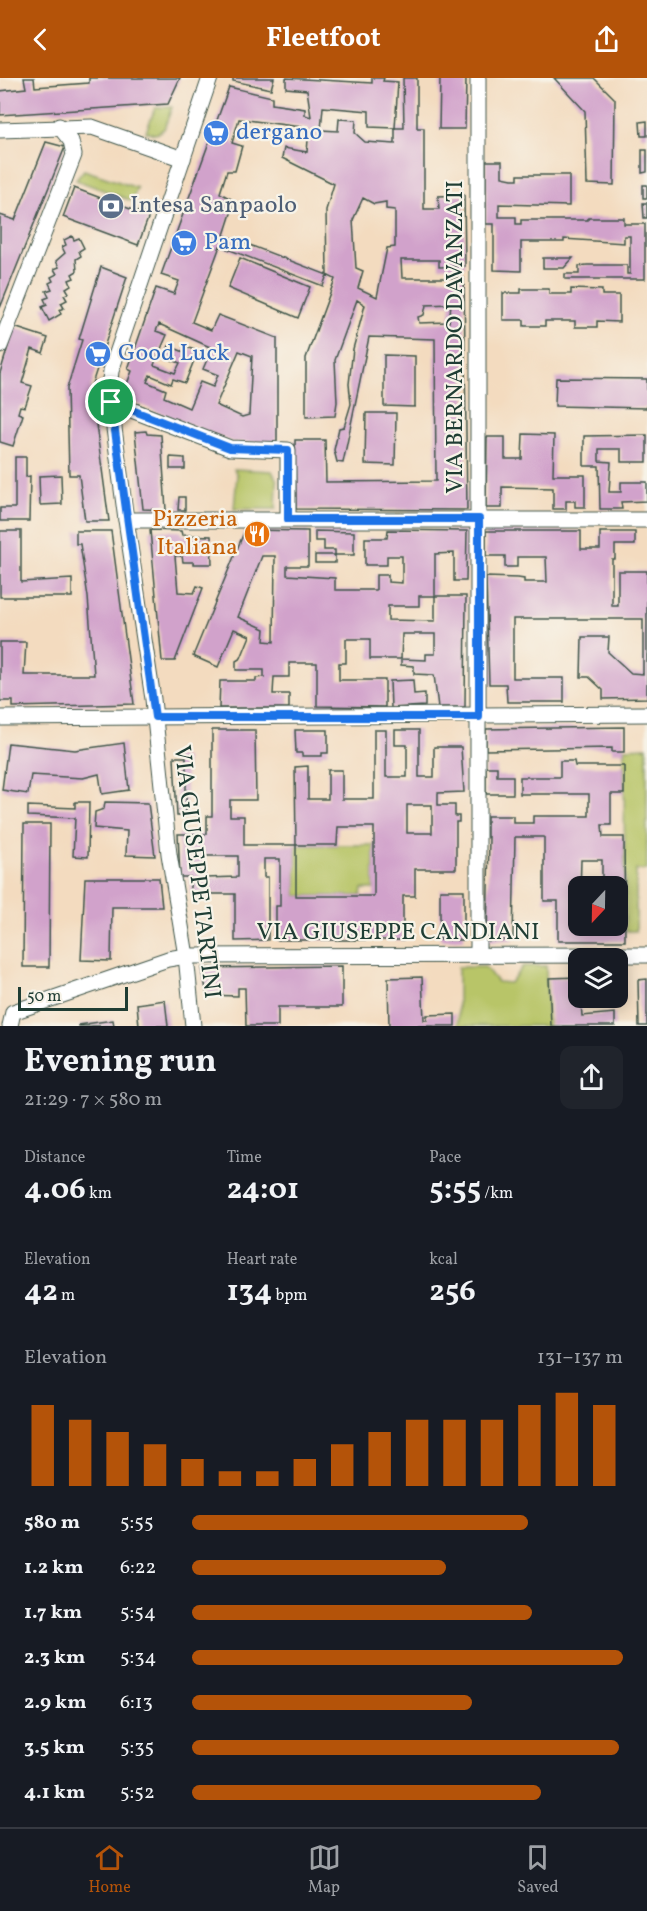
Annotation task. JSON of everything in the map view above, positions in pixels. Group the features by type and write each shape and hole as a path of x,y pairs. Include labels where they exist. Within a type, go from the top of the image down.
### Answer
{"street":[{"name":"VIA BERNARDO DAVANZATI","path":"478,78 478,955"},
{"name":"VIA GIUSEPPE TARTINI","path":"193,1026 186,956 169,854 155,717 111,402 111,371 174,187 206,83"},
{"path":"0,130 59,126 92,127 183,159"},
{"path":"0,346 75,155 71,141 59,126"},
{"path":"111,402 230,448 288,450 288,519"},
{"path":"126,520 647,519"},
{"path":"0,717 479,717 647,714"},
{"name":"VIA GIUSEPPE CANDIANI","path":"11,1019 168,959 186,956 647,955"}],"green space":[{"path":"172,107 164,129 156,134 146,132 155,108"},
{"path":"84,170 137,188 132,201 76,180"},
{"path":"234,469 272,471 277,481 276,509 234,509 237,475"},
{"path":"647,747 647,870 636,870 636,931 628,931 628,876 625,876 624,748"},
{"path":"296,845 374,845 374,889 362,889 361,896 296,896"},
{"path":"523,966 546,966 548,1026 458,1026 458,967 485,967 497,982 510,983"}],"building":[{"path":"24,78 34,78 35,87 89,83 89,78 180,78 168,104 0,115 0,91 26,88"},
{"path":"233,78 274,78 271,89 233,81"},
{"path":"286,78 372,83 372,78 384,78 383,81 398,82 395,128 404,128 403,78 417,78 417,128 424,128 424,209 439,209 438,196 464,195 465,266 439,267 439,260 401,260 402,278 464,278 467,510 296,509 295,440 325,440 326,482 436,481 435,339 369,337 343,463 337,462 334,450 339,428 344,427 351,404 349,384 353,349 365,305 357,300 335,360 337,402 335,416 306,417 306,358 335,279 327,275 323,286 220,246 192,322 211,330 218,315 277,338 277,442 233,442 128,400 125,389 132,371 128,369 156,288 174,294 179,281 161,275 229,87 272,97 272,104 305,109 305,115 311,117 307,90 286,88","holes":["323,107 369,111 369,127 395,128 395,144 365,142 355,133 356,120 339,119 338,131 321,130","239,119 309,128 307,152 284,148 282,158 334,184 326,210 327,275 224,235 235,201 220,193 227,171 235,171 242,146 232,143","363,198 374,204 386,202 386,209 395,210 395,247 387,248 377,297 358,288 363,271 356,268 353,220","451,304 449,322 419,323 418,317 424,315 426,305","159,324 212,348 203,369 218,375 213,387 200,382 189,408 164,397 166,390 147,382 150,375 171,384 173,379 185,383 195,358 198,359 200,352 186,347 184,352 169,346 164,357 180,363 175,373 154,365 167,335 156,331","239,351 252,356 249,415 242,417 216,405"]},
{"path":"440,78 466,78 465,129 439,129"},
{"path":"554,78 594,78 615,99 614,185 587,184 585,111"},
{"path":"647,121 647,136 641,136 640,122"},
{"path":"46,142 65,147 0,308 0,215 15,220"},
{"path":"642,150 647,150 647,172 642,173"},
{"path":"486,161 502,161 502,177 512,179 518,179 518,175 569,175 569,206 499,204 499,217 516,217 516,224 521,224 521,220 624,218 624,224 645,224 645,279 565,279 565,274 579,274 579,266 587,265 627,265 627,274 630,274 630,236 624,236 624,243 564,239 564,242 521,242 521,271 494,270 494,224 486,224"},
{"path":"643,185 647,185 647,198 643,198"},
{"path":"74,188 149,216 138,245 63,217"},
{"path":"643,203 647,203 647,218 644,218"},
{"path":"72,236 74,240 79,238 84,248 79,251 81,256 76,259 77,271 72,274 74,278 69,280 71,285 66,288 69,293 64,295 67,300 61,303 64,308 59,310 61,314 49,321 42,307 47,305 44,299 49,297 46,291 52,289 49,283 53,281 51,277 57,274 54,269 59,267 56,261 65,253 62,247 66,245 64,240"},
{"path":"240,258 310,287 298,318 228,288"},
{"path":"543,258 573,258 564,268 543,268"},
{"path":"101,267 127,277 91,387 109,521 85,521 79,475 69,475 67,388"},
{"path":"521,289 549,289 549,294 571,294 571,289 602,290 602,295 619,295 619,322 597,321 597,327 575,327 575,321 545,321 545,326 524,326 524,320 503,320 503,293 521,293"},
{"path":"14,327 48,338 43,353 32,349 22,383 32,386 25,407 20,406 18,413 23,415 13,446 0,442 0,373"},
{"path":"384,355 415,356 415,407 384,406"},
{"path":"556,378 647,379 647,408 555,406"},
{"path":"366,413 396,413 395,465 365,464"},
{"path":"146,431 147,434 161,435 166,510 143,509 135,432"},
{"path":"523,434 554,435 553,475 585,475 585,507 575,507 575,501 566,501 566,509 553,509 553,488 502,487 502,508 486,508 487,437 505,437 505,459 522,459"},
{"path":"647,435 647,462 621,462 621,449 599,449 599,461 611,462 609,492 621,492 621,482 647,482 647,501 621,502 622,509 600,509 599,466 584,466 584,436"},
{"path":"15,457 26,457 26,477 30,476 29,521 0,521 0,508 15,508"},
{"path":"170,457 185,458 185,469 170,469"},
{"path":"61,475 62,504 40,505 39,476"},
{"path":"179,497 185,497 185,510 178,510"},
{"path":"150,530 181,531 182,535 211,536 212,564 183,562 182,556 175,556 178,592 194,593 197,586 203,588 175,661 162,661"},
{"path":"245,530 308,531 308,566 287,566 287,575 335,578 335,590 376,590 376,575 388,575 388,582 402,583 402,556 387,556 387,565 365,565 365,538 387,538 388,530 467,531 466,581 454,581 454,553 435,554 435,596 466,596 465,707 438,707 434,675 414,674 414,666 401,665 401,659 370,659 370,639 346,639 346,663 339,663 339,680 385,680 385,707 317,706 317,663 289,663 289,677 274,677 273,694 289,694 289,708 219,708 220,681 256,681 256,678 264,677 264,670 236,670 236,661 241,658 250,636 234,629 218,667 193,656","holes":["262,556 275,556 274,642 264,641 265,629 238,617","419,596 435,596 435,621 388,620 388,606 419,606","402,634 435,634 435,654 426,654 426,660 401,659"]},
{"path":"0,531 21,531 21,582 72,579 72,597 0,597"},
{"path":"76,531 111,531 134,704 13,707 13,701 0,701 0,642 26,642 24,675 94,675 88,597 80,544 76,544"},
{"path":"315,531 354,532 354,555 335,555 335,550 324,550 324,541 315,541"},
{"path":"486,531 581,531 581,549 600,549 600,532 635,532 635,545 615,545 615,559 612,559 612,606 618,606 618,571 647,571 647,698 603,699 603,690 589,677 581,677 582,637 609,637 608,652 631,673 643,674 643,619 513,619 513,678 564,678 564,702 507,702 506,684 489,684 486,577 518,578 524,579 524,582 547,582 546,557 517,557 517,567 505,567 505,556 486,556"},
{"path":"315,555 335,555 335,563 315,563"},
{"path":"413,680 414,694 425,693 425,706 391,708 390,681"},
{"path":"624,727 624,752 612,752 612,748 486,750 486,729"},
{"path":"212,730 255,730 256,800 230,800 230,816 244,816 244,845 296,845 295,767 308,766 308,799 328,799 328,770 342,770 342,799 374,799 374,730 386,730 386,777 407,777 407,745 395,745 395,730 419,730 419,777 434,777 434,747 461,747 464,792 438,793 438,805 455,805 455,816 459,816 459,822 456,822 456,869 415,869 415,896 403,896 403,940 276,940 276,906 280,906 280,859 264,859 264,877 268,877 268,940 235,941 235,894 190,894 190,877 180,877 178,834 207,834 207,816 212,816","holes":["407,805 432,805 432,833 407,833","338,827 374,827 374,896 296,896 296,845 337,845","205,856 238,856 238,877 205,878"]},
{"path":"295,730 328,730 328,753 322,753 322,756 302,756 302,753 296,753"},
{"path":"8,743 75,750 124,743 129,790 102,794 99,774 83,778 31,775 28,794 2,790"},
{"path":"174,757 186,757 186,816 177,816"},
{"path":"560,761 574,761 575,766 624,766 624,794 611,794 611,825 602,825 603,837 624,837 624,876 602,876 602,860 581,860 581,876 568,876 568,936 625,936 625,941 558,941 558,901 544,901 544,837 515,837 513,940 487,941 489,837 487,837 487,816 513,816 513,823 533,823 533,816 589,816 589,794 520,794 520,777 560,777"},
{"path":"486,767 497,767 497,776 513,776 513,794 486,794"},
{"path":"75,802 89,802 88,857 73,856 75,818 28,816 28,806 75,808"},
{"path":"105,802 148,803 155,856 126,855 127,831 94,828 95,812 104,809"},
{"path":"24,824 50,824 49,967 23,967"},
{"path":"85,878 159,878 162,907 112,907 111,961 81,960"},
{"path":"440,890 464,890 464,940 440,940"},
{"path":"342,966 342,1007 278,1007 278,1026 246,1026 245,988 238,988 238,996 207,995 202,968"},
{"path":"422,977 424,1020 427,1020 427,1015 455,1014 455,1026 389,1026 388,978"},
{"path":"568,977 568,1008 581,1008 582,1016 615,1013 615,1026 551,1026 549,978"},
{"path":"647,979 647,1026 639,1026 638,980"},
{"path":"165,1000 168,1026 139,1026 137,1004"},
{"path":"113,1020 114,1026 79,1026 79,1025"}],"place":[{"name":"dergano","path":"216,133"},
{"name":"Intesa Sanpaolo","path":"111,206"},
{"name":"Pam","path":"184,243"},
{"name":"Good Luck","path":"98,354"},
{"name":"Pizzeria Italiana","path":"257,534"}],"route":[{"path":"111,402 230,448 288,450 288,519 479,519 479,717 155,717 111,402"}]}
